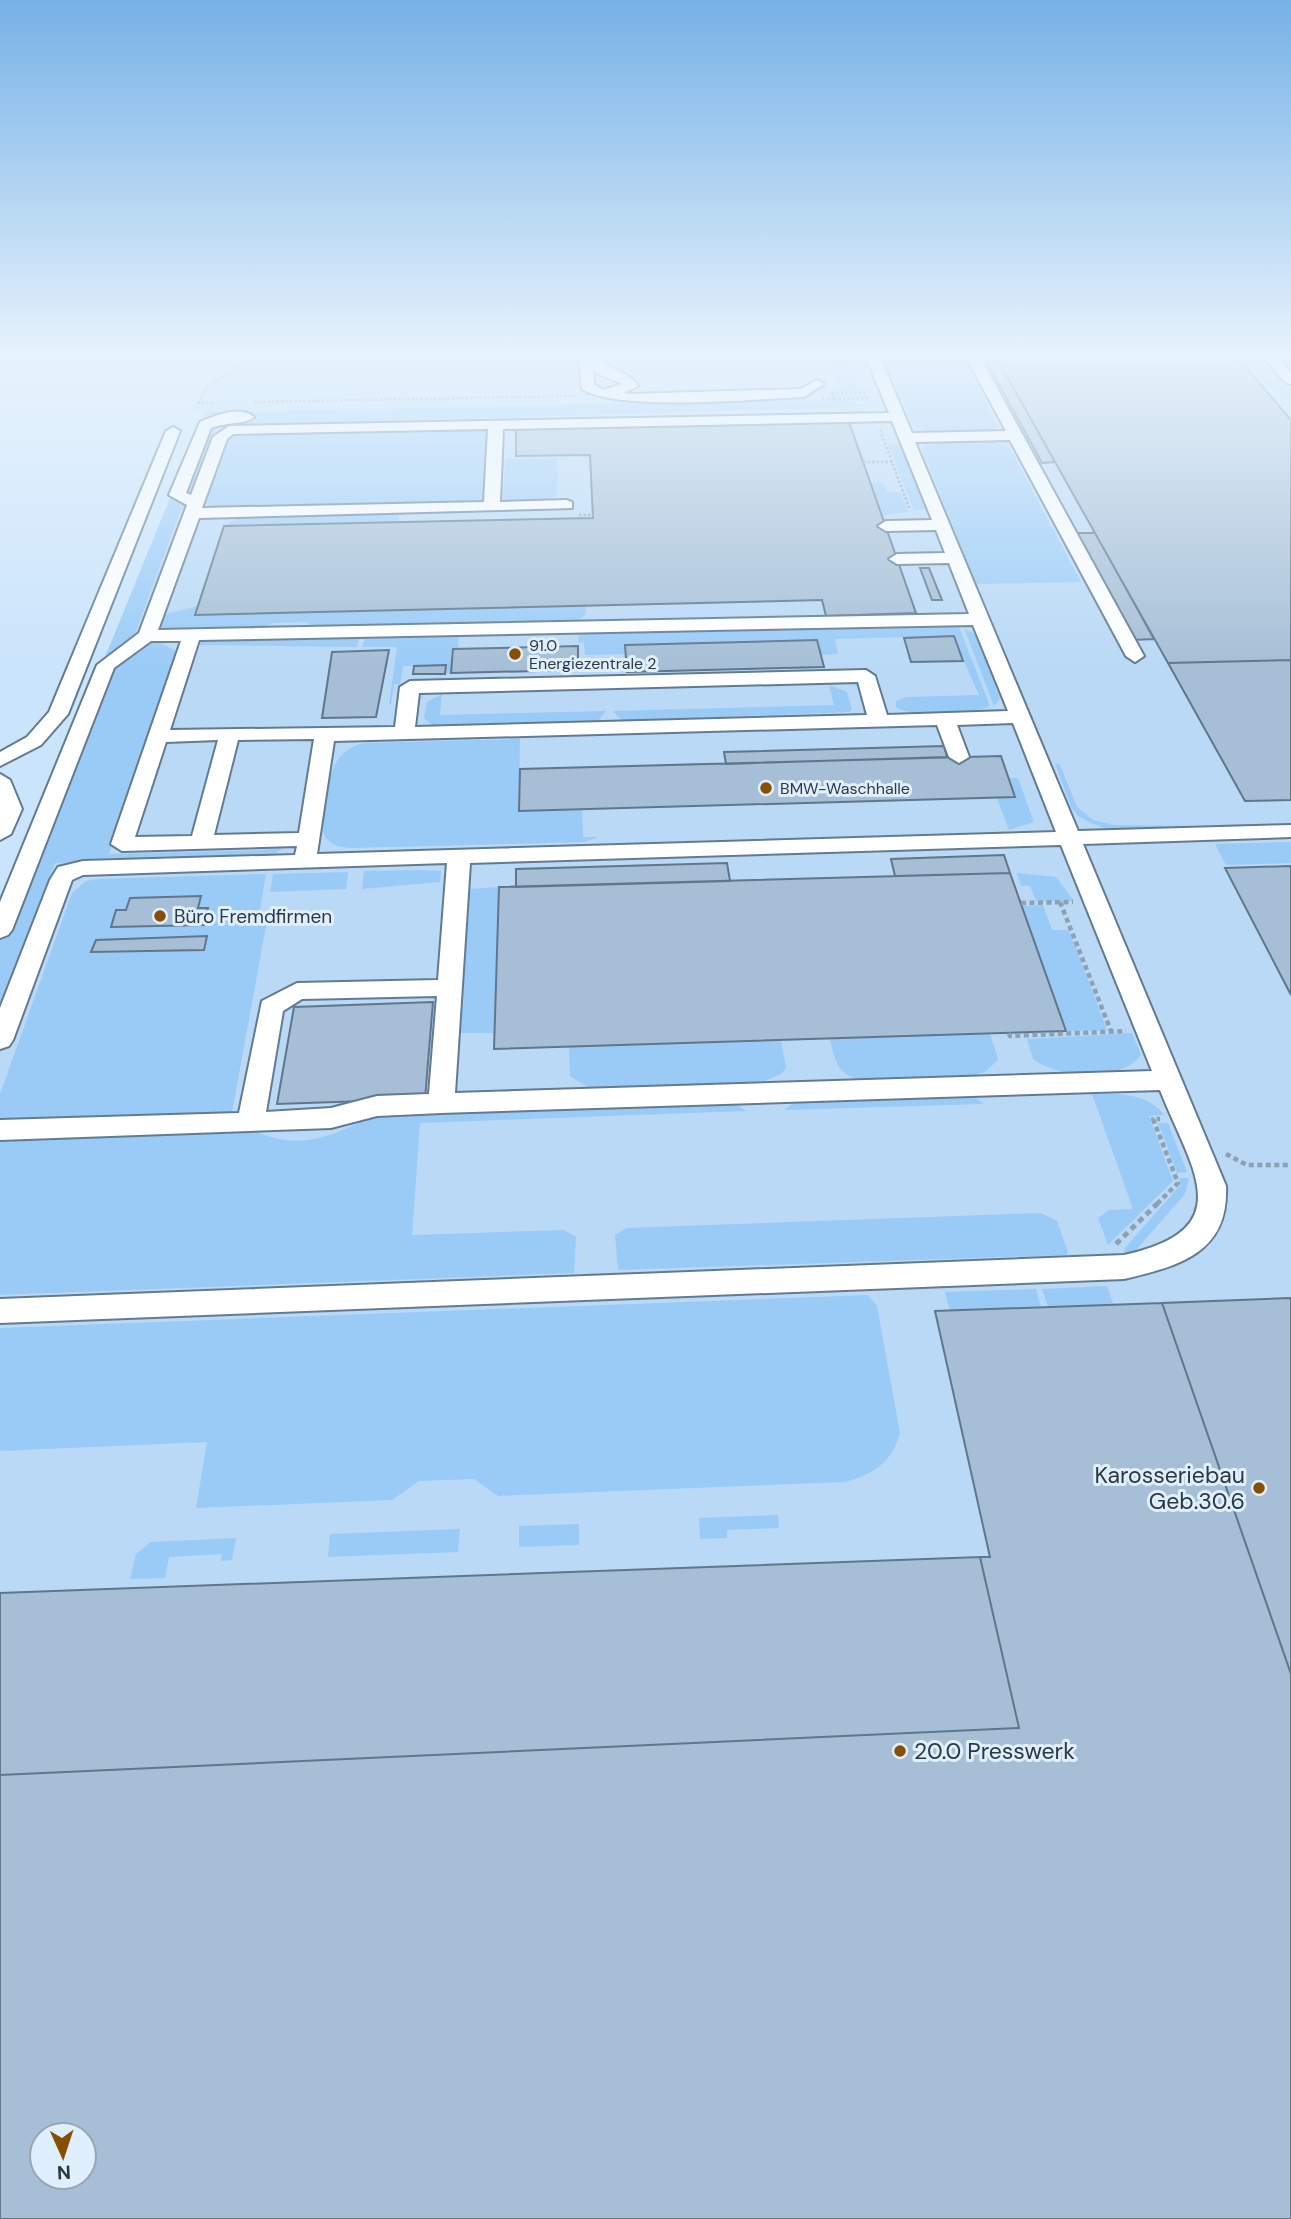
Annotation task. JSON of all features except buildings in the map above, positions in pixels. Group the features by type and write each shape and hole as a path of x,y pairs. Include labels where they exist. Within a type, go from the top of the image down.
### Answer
{"lane":[{"path":"0,760 34,741 58,714 161,461"},
{"path":"191,461 177,495 193,508 566,505"},
{"path":"0,930 106,665 146,636 211,461"},
{"path":"492,507 494,461"},
{"path":"0,1311 1124,1267 1165,1258 1195,1239 1212,1214 1212,1186 943,525 909,461"},
{"path":"1031,461 1135,656"},
{"path":"886,526 943,525"},
{"path":"897,559 955,558"},
{"path":"146,636 980,619"},
{"path":"191,637 122,844 201,842 307,850 459,856 1291,831"},
{"path":"404,733 410,687 866,676 879,721"},
{"path":"158,736 312,732 325,735 1020,717"},
{"path":"945,719 959,757"},
{"path":"201,842 230,734"},
{"path":"307,850 325,735"},
{"path":"0,780 11,808 0,834"},
{"path":"0,1040 66,872 307,850"},
{"path":"441,1103 459,856"},
{"path":"251,1122 271,1007 297,991 449,988"},
{"path":"0,1130 331,1118 377,1105 1169,1080"}],"path":[{"path":"863,462 892,462 917,526"},
{"path":"1021,903 1077,902 1072,891"},
{"path":"1060,902 1111,1031"},
{"path":"1009,1033 1010,1036 1148,1031"},
{"path":"1124,1267 1116,1244 1178,1183 1153,1119 1184,1118"},
{"path":"1218,1145 1235,1161 1247,1165 1291,1165"}],"shaded area":[{"path":"185,461 205,461 187,507 181,509 132,642 159,642 176,651 109,854 264,850 286,845 274,855 262,858 55,863 0,1007 0,915"},
{"path":"186,461 1291,461 1291,2219 0,2219 0,915"},
{"path":"219,461 487,461 486,499 479,503 217,508 204,502"},
{"path":"505,461 558,461 557,494 539,502 503,501"},
{"path":"894,461 906,461 925,509 914,511"},
{"path":"927,461 1017,461 1081,582 976,584"},
{"path":"883,482 887,492 901,492 908,512 882,516 870,483"},
{"path":"399,512 398,522 224,526 240,517"},
{"path":"586,605 586,614 576,622 566,624 322,630 305,622 273,623 254,632 165,631 159,624 165,614 198,606 195,615"},
{"path":"959,627 990,706 942,714 903,710 896,707 896,701 906,697 979,695 953,636 835,639 838,654 821,655 817,640 626,645 626,654 585,655 584,643 578,642 579,634"},
{"path":"964,628 975,634 1000,699 994,706"},
{"path":"459,635 458,648 453,649 451,673 445,674 446,665 403,666 400,684 394,684 389,704 397,647 362,647 365,638"},
{"path":"359,638 357,647 197,645 203,641"},
{"path":"829,685 847,692 852,710 622,721 613,711 834,705"},
{"path":"442,694 440,715 606,711 598,721 432,725 424,718 427,702"},
{"path":"520,739 519,811 582,809 583,837 599,837 584,842 351,848 333,844 324,834 322,829 330,777 341,755 351,748 364,743"},
{"path":"1055,763 1060,765 1077,807 1093,820 1114,825 1197,826 1107,829 1091,823 1078,816 1071,807"},
{"path":"1009,778 1018,778 1034,822 1009,830 997,798 1015,797"},
{"path":"1291,842 1291,863 1226,865 1215,844"},
{"path":"364,871 441,871 440,882 362,889"},
{"path":"348,872 346,889 270,892 273,874"},
{"path":"1017,873 1056,877 1074,901 1036,901 1030,886 1021,886"},
{"path":"266,874 259,915 268,915 231,1118 0,1123 0,1094 72,893 86,881 98,879"},
{"path":"499,887 494,1033 458,1033 469,889"},
{"path":"1043,905 1052,930 1069,930 1107,1030 1066,1031 1021,906"},
{"path":"990,1033 998,1060 985,1072 971,1076 851,1077 838,1065 830,1039"},
{"path":"1132,1033 1141,1055 1132,1064 1119,1070 1089,1074 1057,1070 1033,1059 1027,1039"},
{"path":"781,1040 786,1068 781,1074 760,1083 589,1088 570,1076 569,1047"},
{"path":"1092,1094 1132,1096 1157,1107 1164,1115 1149,1116 1173,1181 1108,1245 1098,1218 1109,1210 1133,1209"},
{"path":"976,1098 984,1104 784,1110 794,1103"},
{"path":"736,1104 746,1111 420,1123 412,1235 564,1230 576,1237 574,1273 0,1295 0,1136 251,1129 284,1140 300,1141 330,1135 377,1114"},
{"path":"1158,1123 1168,1123 1187,1172 1177,1173"},
{"path":"1179,1178 1189,1178 1185,1194 1136,1250 1126,1255 1124,1249 1181,1184"},
{"path":"1041,1213 1057,1221 1068,1252 1066,1255 618,1270 615,1235 627,1228"},
{"path":"1107,1286 1113,1304 1048,1307 1042,1289"},
{"path":"1036,1289 1041,1307 950,1311 945,1292"},
{"path":"868,1295 877,1306 900,1433 887,1459 873,1471 845,1482 498,1496 474,1479 419,1481 392,1500 196,1508 207,1442 0,1451 0,1328"},
{"path":"778,1515 779,1528 727,1530 727,1538 700,1539 699,1518"},
{"path":"579,1524 579,1545 519,1547 519,1526"},
{"path":"460,1529 458,1552 328,1557 330,1534"},
{"path":"236,1538 232,1560 221,1561 222,1554 169,1557 165,1578 130,1579 136,1554 151,1542"}],"place":[{"name":"91.0 Energiezentrale 2","path":"515,654"},
{"name":"BMW-Waschhalle","path":"766,788"},
{"name":"Büro Fremdfirmen","path":"160,916"},
{"name":"Karosseriebau Geb.30.6","path":"1259,1488"},
{"name":"20.0 Presswerk","path":"900,1751"}]}
